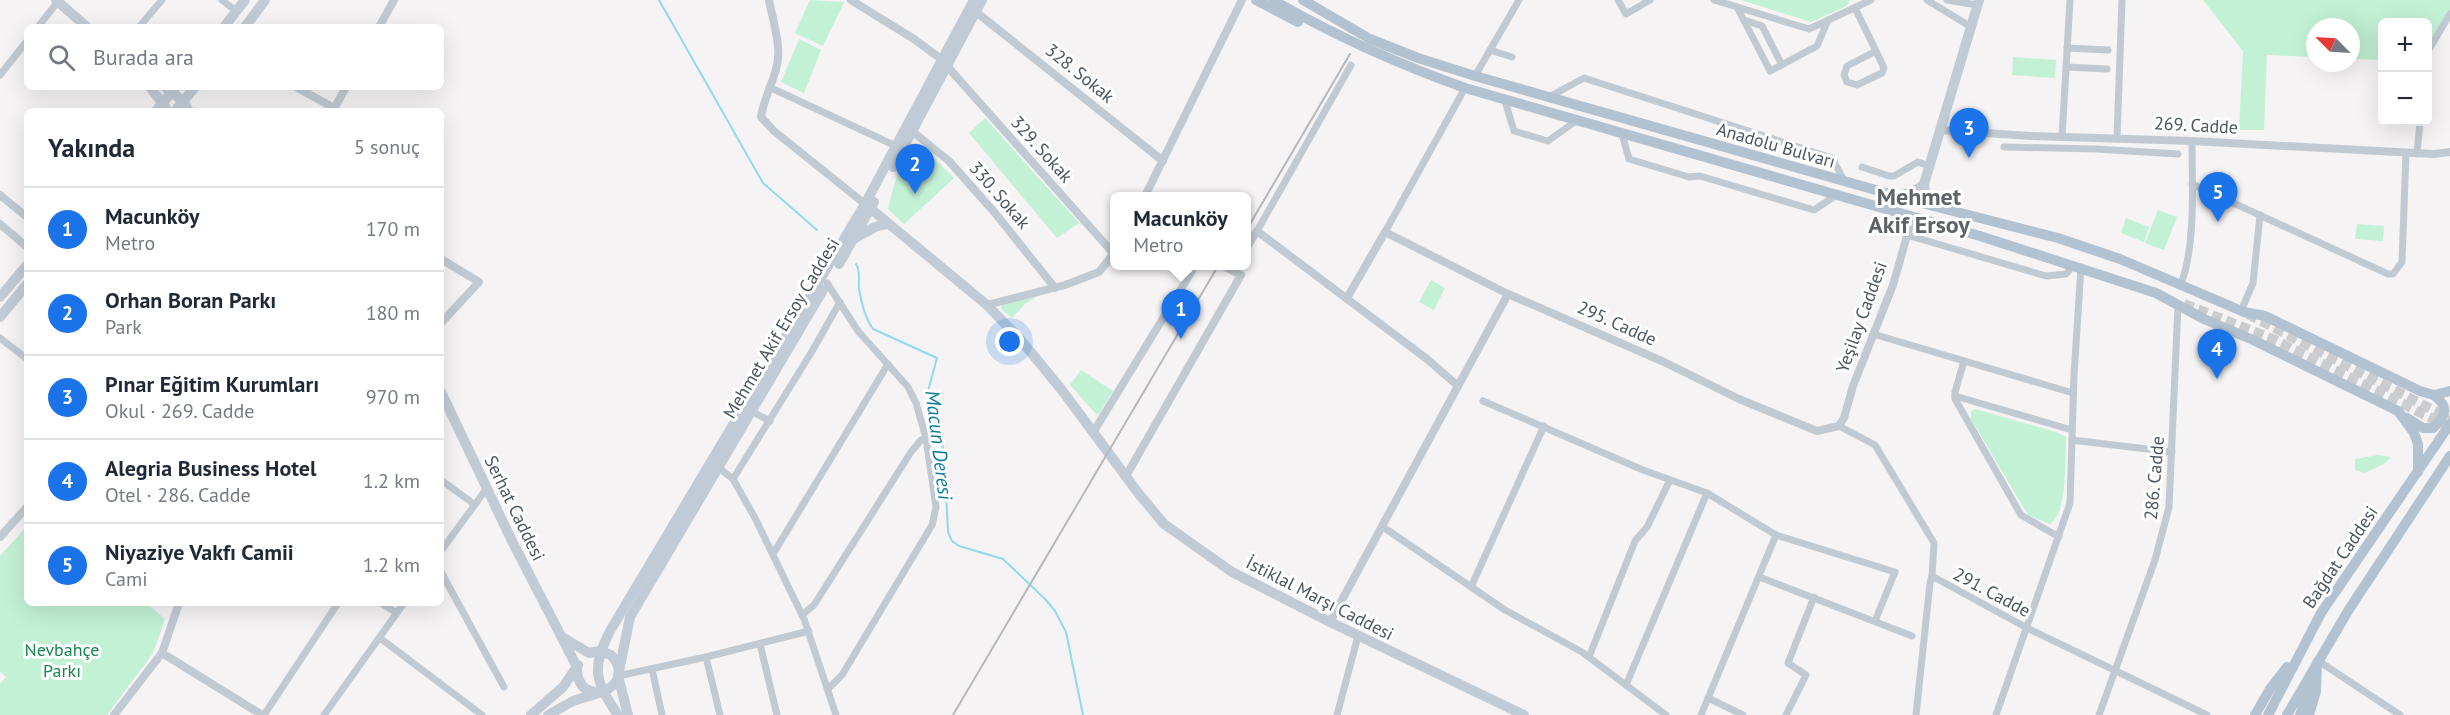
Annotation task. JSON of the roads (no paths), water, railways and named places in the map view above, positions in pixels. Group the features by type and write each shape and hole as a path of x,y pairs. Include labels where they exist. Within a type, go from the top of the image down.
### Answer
{"main road":[{"path":"226,24 245,0"},
{"path":"247,24 265,0"},
{"name":"Mehmet Akif Ersoy Caddesi","path":"868,205 912,131 974,0"},
{"name":"Mehmet Akif Ersoy Caddesi","path":"602,692 598,682 595,652 861,219 896,146 982,0"},
{"path":"1256,0 1297,21 1346,40"},
{"name":"Anadolu Bulvarı","path":"1273,0 1346,40 1465,88 1980,236 2156,293 2204,319 2384,403 2423,428 2433,428 2441,420 2445,411 2442,402 2434,395 2420,392 2265,316 2243,311 2181,284 2058,238 1898,197 1475,76 1418,58 1370,39 1303,0"},
{"path":"1316,0 1346,19 1350,27"},
{"path":"58,1 84,24"},
{"path":"1934,206 1925,192 1924,184 1978,3"},
{"path":"152,90 161,108"},
{"path":"162,108 171,90"},
{"path":"174,90 187,108"},
{"path":"177,108 192,90"},
{"path":"1898,197 1924,184"},
{"name":"İstiklal Marşı Caddesi","path":"868,205 887,224 987,305 1042,365 1164,524 1232,572 1358,636 1524,715"},
{"path":"861,219 874,227"},
{"name":"Mehmet Akif Ersoy Caddesi","path":"618,676 630,617 854,239 861,219"},
{"path":"854,239 874,227 887,224"},
{"path":"0,297 24,269"},
{"path":"0,317 24,288"},
{"path":"2434,395 2450,392"},
{"name":"Serhat Caddesi","path":"444,398 486,488 578,667 579,681 588,690 602,692"},
{"path":"2402,415 2414,433 2418,444 2418,472"},
{"name":"Bağdat Caddesi","path":"2268,715 2321,614 2450,424"},
{"name":"Bağdat Caddesi","path":"2287,715 2317,660 2450,456"},
{"path":"2418,506 2436,488 2450,468"},
{"path":"562,637 595,652"},
{"path":"2256,715 2270,689 2303,645"},
{"path":"545,712 584,656 595,652 606,652 615,660 628,715"},
{"path":"2300,715 2317,660"},
{"path":"2309,715 2316,691 2317,660"},
{"path":"531,715 602,692 613,687 618,676"},
{"path":"602,692 618,715"}],"street":[{"path":"142,24 162,0"},
{"path":"222,0 237,11"},
{"path":"381,24 393,0"},
{"path":"769,0 778,48 774,75 763,103 761,117 774,131 868,205"},
{"name":"329. Sokak","path":"851,0 914,39 944,62 1110,249"},
{"path":"1147,192 1242,0"},
{"path":"1475,76 1519,0"},
{"path":"1618,0 1626,14 1648,1"},
{"path":"1714,0 1809,29 1871,0"},
{"path":"1927,0 1971,27"},
{"path":"1947,0 1978,3"},
{"path":"2062,137 2070,0"},
{"path":"2117,138 2122,0"},
{"path":"40,24 58,1"},
{"path":"1954,16 1959,2"},
{"path":"1737,7 1770,72 1817,46 1828,20"},
{"path":"1855,8 1876,51 1884,68 1882,73 1857,85 1847,82 1844,75 1847,66 1876,51"},
{"name":"328. Sokak","path":"976,12 1163,160"},
{"path":"2432,43 2450,14"},
{"path":"1744,20 1762,26 1782,65"},
{"path":"0,75 24,45"},
{"path":"2067,48 2108,50"},
{"path":"1490,50 1512,57"},
{"path":"1251,241 1351,65"},
{"path":"2066,67 2107,69"},
{"path":"1548,97 1584,78 1832,158 1845,182"},
{"path":"769,87 896,146"},
{"path":"1347,298 1465,88"},
{"path":"301,90 330,108"},
{"path":"334,108 344,90"},
{"path":"1505,101 1514,131 1548,141 1576,121"},
{"path":"2418,154 2420,126"},
{"name":"269. Cadde","path":"1940,130 2418,154 2450,152"},
{"name":"330. Sokak","path":"912,131 949,161 995,213 1054,288"},
{"path":"1622,134 1629,159 1689,177 1700,176 1814,210 1835,196"},
{"path":"2096,138 2096,148"},
{"path":"2181,284 2187,267 2192,141"},
{"path":"2004,147 2096,148 2178,154"},
{"path":"2192,184 2388,274 2393,274 2402,262 2406,153"},
{"path":"1862,168 1894,176 1918,162 1929,166"},
{"path":"0,195 24,215"},
{"path":"2243,311 2253,283 2260,215"},
{"name":"Yeşilay Caddesi","path":"1839,426 1844,418 1853,386 1893,285 1912,218"},
{"path":"0,224 24,244"},
{"path":"1257,231 1427,359 1458,386"},
{"name":"295. Cadde","path":"1385,232 1508,294 1654,358 1739,399 1817,431 1839,426"},
{"path":"1907,235 2046,276 2066,274 2078,266"},
{"path":"987,305 1054,288 1099,272 1110,258"},
{"path":"444,262 479,282 444,319"},
{"path":"1996,715 2070,503 2078,266"},
{"path":"1094,431 1193,270"},
{"path":"1126,476 1241,275 1236,270"},
{"path":"827,283 858,331 888,364 912,395 920,411 936,507 934,520 842,675 828,689"},
{"path":"1330,622 1508,294"},
{"path":"733,479 812,353 840,302"},
{"name":"286. Cadde","path":"2099,715 2164,531 2169,507 2178,305"},
{"path":"1873,334 2073,393"},
{"path":"0,338 24,357"},
{"path":"1964,361 1955,396 2021,515 2059,537"},
{"path":"773,554 888,364"},
{"path":"1955,396 2072,430"},
{"path":"1483,401 1670,480 1707,493 1776,535 1894,572 1875,621"},
{"path":"751,411 770,421"},
{"path":"1471,587 1544,426"},
{"name":"291. Cadde","path":"1839,426 1875,445 1934,543 1932,576 2027,628 2207,715"},
{"path":"802,615 814,605 914,448 926,438"},
{"path":"2072,440 2172,452"},
{"path":"718,467 733,479 773,554 809,631 836,715"},
{"path":"1589,657 1635,541 1647,527 1670,480"},
{"path":"444,482 474,504"},
{"path":"444,547 486,488"},
{"path":"1626,686 1707,493"},
{"path":"0,537 24,510"},
{"path":"1383,526 1505,610 1589,657 1666,715"},
{"path":"1701,715 1776,535"},
{"path":"1916,715 1932,576"},
{"path":"444,577 504,687"},
{"path":"1759,577 1912,636"},
{"path":"1786,715 1806,675 1788,663 1814,597"},
{"path":"114,715 162,653 178,606"},
{"path":"162,653 263,715 336,606"},
{"path":"386,606 397,613"},
{"path":"324,715 402,606"},
{"path":"618,676 809,631"},
{"path":"1337,715 1358,636"},
{"path":"380,638 483,715"},
{"path":"760,644 777,715"},
{"path":"706,657 720,715"},
{"path":"2317,660 2400,715"},
{"path":"652,669 662,715"},
{"path":"1708,698 1743,715"}],"waterway":[{"name":"Macun Deresi","path":"659,0 763,183 817,230"},
{"name":"Macun Deresi","path":"856,264 862,304 873,329 937,358 928,391 944,452 948,532 952,541 959,546 1003,559 1055,611 1066,632 1083,715"}],"tunnel":[{"path":"2184,304 2275,340 2445,425"},
{"path":"2248,314 2450,419"}],"railway":[{"path":"1251,222 1350,54"},
{"path":"953,715 1216,270"}],"place":[{"name":"Pınar Eğitim Kurumları","path":"1969,158"},
{"name":"Orhan Boran Parkı","path":"915,194"},
{"name":"Niyaziye Vakfı Camii","path":"2218,222"},
{"name":"Macunköy","path":"1181,339"},
{"name":"Alegria Business Hotel","path":"2217,379"}],"district":[{"name":"Mehmet Akif Ersoy","path":"1919,210"}],"park label":[{"name":"Nevbahçe Parkı","path":"62,659"}]}
